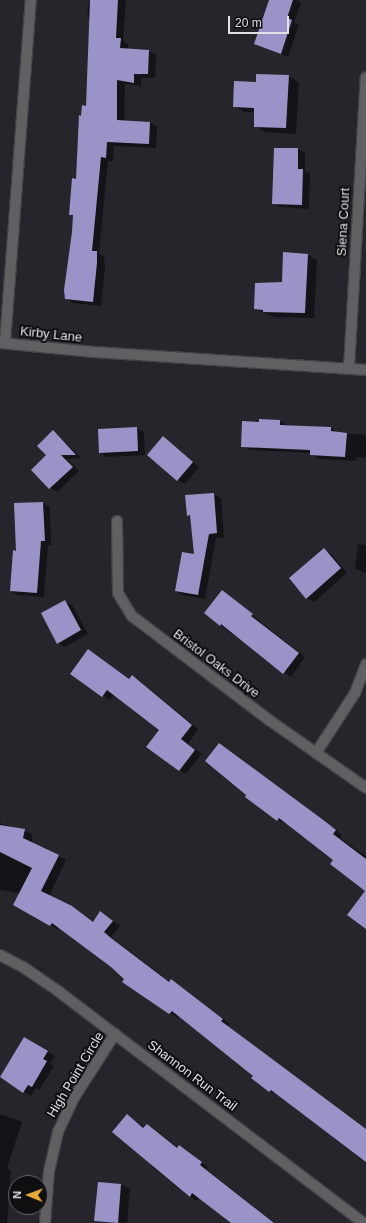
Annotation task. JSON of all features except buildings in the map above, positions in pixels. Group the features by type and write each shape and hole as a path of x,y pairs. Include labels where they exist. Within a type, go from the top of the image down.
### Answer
{"street":[{"name":"Kirby Lane","path":"31,0 2,343 94,352 366,370"},
{"name":"Siena Court","path":"349,368 366,77"},
{"name":"Bristol Oaks Drive","path":"117,522 118,593 132,616 316,753 366,788"},
{"path":"316,753 355,693 366,664"},
{"name":"Shannon Run Trail","path":"0,955 34,975 115,1034 364,1223"},
{"name":"High Point Circle","path":"45,1223 49,1171 58,1132 75,1096 115,1034"}]}
